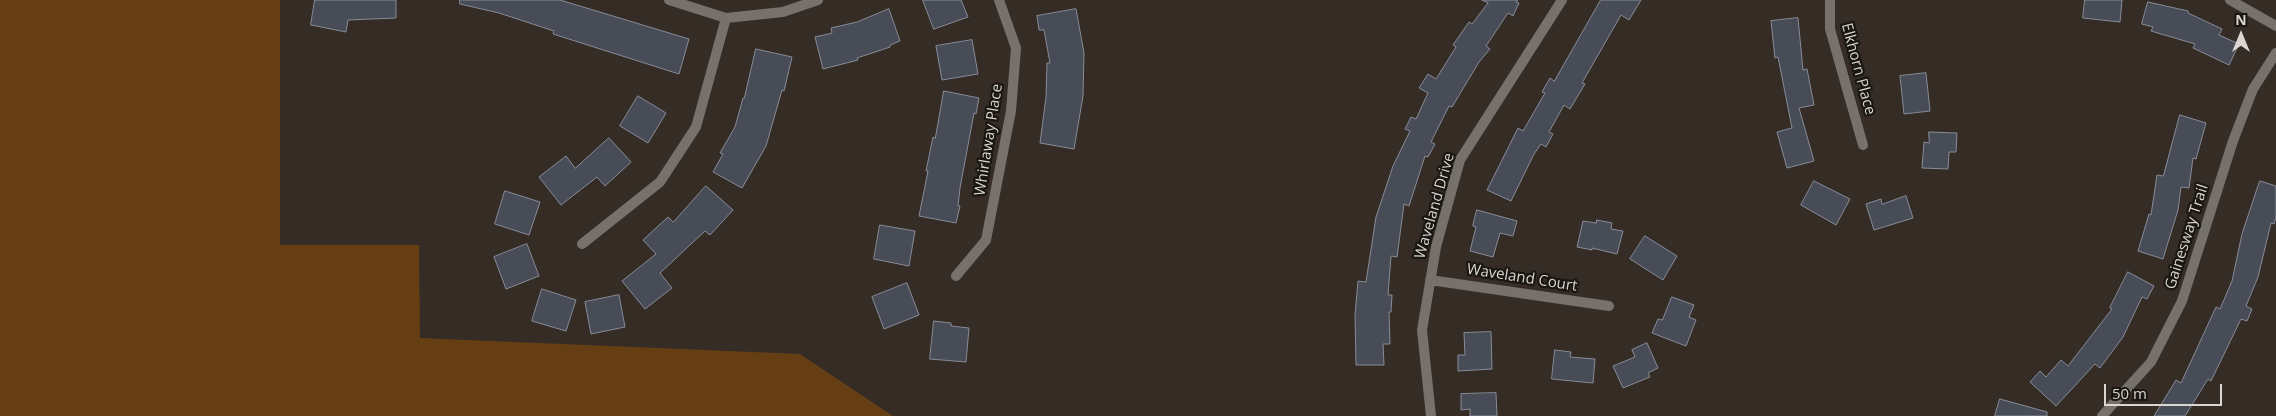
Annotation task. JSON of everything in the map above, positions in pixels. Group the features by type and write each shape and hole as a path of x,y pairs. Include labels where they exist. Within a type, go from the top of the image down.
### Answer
{"street":[{"path":"669,0 726,18 783,12 818,0"},
{"name":"Whirlaway Place","path":"956,276 986,240 1011,111 1016,48 999,0"},
{"name":"Waveland Drive","path":"1431,416 1422,330 1436,247 1460,160 1562,0"},
{"name":"Elkhorn Place","path":"1830,0 1830,29 1863,145"},
{"path":"2230,0 2276,26"},
{"path":"582,244 660,182 696,127 726,18"},
{"name":"Gainesway Trail","path":"2102,416 2151,362 2182,301 2233,141 2254,89 2276,53"},
{"name":"Waveland Court","path":"1430,280 1609,306"}],"shaded area":[{"path":"0,0 280,0 280,245 419,245 420,338 800,354 893,416 0,416"}],"building":[{"path":"315,0 396,0 396,18 348,20 346,32 311,25"},
{"path":"460,0 560,0 689,39 679,74 553,34 554,31 499,13 460,4"},
{"path":"923,0 961,0 968,17 934,29"},
{"path":"1482,0 1518,0 1516,2 1519,3 1513,16 1508,13 1486,46 1490,49 1479,62 1452,107 1449,106 1431,142 1435,144 1428,157 1425,156 1409,206 1404,204 1397,257 1391,256 1388,295 1392,295 1391,312 1389,312 1390,344 1383,344 1384,365 1356,365 1355,315 1358,281 1366,282 1376,217 1393,166 1410,131 1405,129 1411,117 1416,119 1428,93 1419,88 1428,74 1436,79 1456,47 1453,45 1469,22 1472,24 1488,3"},
{"path":"1601,0 1641,0 1629,20 1621,15 1582,83 1585,84 1570,109 1564,105 1549,132 1553,134 1546,147 1541,144 1534,154 1511,201 1487,190 1518,128 1523,131 1545,93 1542,92 1550,78 1554,81"},
{"path":"2085,0 2122,0 2120,22 2083,18"},
{"path":"2148,2 2188,11 2188,13 2222,29 2219,35 2239,44 2229,65 2193,48 2195,44 2151,31 2153,27 2142,24"},
{"path":"889,9 900,41 890,45 890,47 857,58 858,60 823,69 815,37 832,33 831,28 857,22"},
{"path":"1076,9 1084,53 1083,96 1074,149 1040,143 1046,97 1047,63 1050,63 1044,30 1039,30 1037,16"},
{"path":"1798,18 1803,70 1807,69 1814,105 1799,108 1814,161 1787,168 1777,132 1792,128 1778,57 1775,58 1771,21"},
{"path":"972,40 978,74 942,80 936,46"},
{"path":"756,49 792,57 784,91 782,90 766,146 742,188 713,172 723,154 720,153 735,127"},
{"path":"1926,73 1930,111 1904,114 1900,76"},
{"path":"944,91 979,98 976,114 974,113 960,188 958,206 960,206 956,223 919,216 928,171 926,171 933,137 935,138"},
{"path":"638,96 666,113 648,143 620,126"},
{"path":"2180,115 2206,123 2196,159 2193,158 2189,188 2181,187 2178,210 2163,259 2138,251 2149,214 2151,215 2157,175 2163,176"},
{"path":"1929,132 1957,133 1956,152 1949,152 1948,169 1922,168 1924,142 1929,143"},
{"path":"609,138 631,162 605,186 597,177 561,205 539,177 566,156 575,168"},
{"path":"1814,181 1850,199 1836,225 1801,205"},
{"path":"2260,181 2276,186 2276,217 2274,224 2271,223 2258,277 2246,306 2252,309 2247,321 2241,319 2211,381 2208,379 2185,416 2154,416 2176,380 2181,383 2216,307 2220,309 2232,281 2242,234"},
{"path":"706,186 733,210 710,235 705,231 660,273 672,288 645,309 622,281 656,254 643,240 668,217 673,222"},
{"path":"505,191 540,202 529,235 495,224"},
{"path":"1906,196 1913,218 1874,230 1866,204 1881,199 1882,204"},
{"path":"1477,210 1517,221 1513,236 1500,233 1493,257 1470,251 1476,227 1473,226"},
{"path":"1597,220 1612,223 1611,229 1623,231 1617,254 1592,248 1592,250 1577,247 1583,221 1596,223"},
{"path":"880,225 915,231 909,266 874,259"},
{"path":"1645,236 1677,256 1663,280 1630,259"},
{"path":"527,244 539,276 506,289 494,257"},
{"path":"2128,272 2154,286 2147,299 2142,297 2123,337 2100,368 2095,364 2056,406 2030,382 2040,371 2046,377 2061,360 2068,366 2112,309 2110,308"},
{"path":"907,283 919,315 884,329 872,297"},
{"path":"542,289 576,300 566,331 532,321"},
{"path":"619,295 625,327 591,334 585,302"},
{"path":"1672,297 1694,305 1689,317 1696,320 1686,346 1652,333 1658,319 1662,320"},
{"path":"934,321 951,323 951,326 969,328 966,362 930,359"},
{"path":"1491,332 1492,369 1458,371 1458,355 1465,355 1464,333"},
{"path":"1647,343 1658,368 1648,373 1650,377 1623,388 1613,366 1635,357 1632,350"},
{"path":"1555,350 1571,352 1570,357 1595,359 1593,383 1552,379"},
{"path":"1496,393 1497,416 1470,416 1470,409 1461,410 1461,394"},
{"path":"2000,399 2047,412 2047,416 1995,416"}]}
